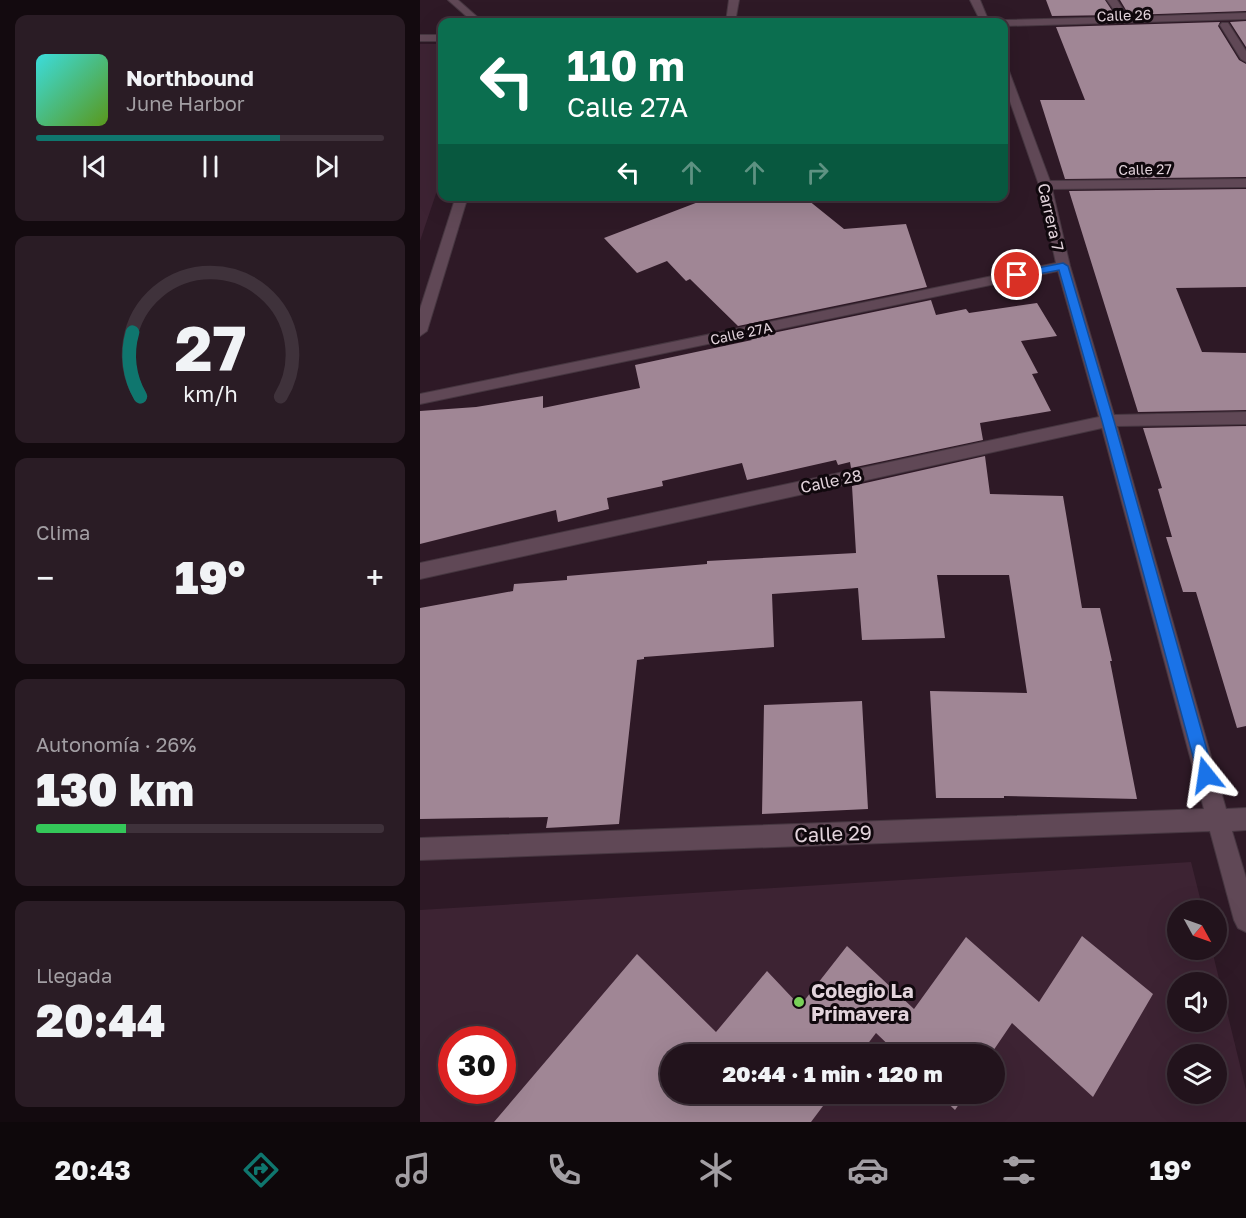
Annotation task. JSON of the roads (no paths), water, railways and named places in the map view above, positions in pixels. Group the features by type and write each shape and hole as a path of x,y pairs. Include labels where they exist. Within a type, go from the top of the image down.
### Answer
{"street":[{"path":"453,0 473,18"},
{"path":"732,18 734,0"},
{"path":"975,0 983,18"},
{"path":"1112,0 1124,18"},
{"name":"Calle 26","path":"1008,23 1246,16"},
{"path":"1225,25 1246,59"},
{"name":"Calle 26","path":"1008,32 1246,25"},
{"path":"420,31 438,31"},
{"path":"420,38 438,38"},
{"name":"Carrera 7","path":"1008,82 1045,185 1063,266 1246,920"},
{"name":"Calle 27","path":"1045,185 1246,183"},
{"path":"420,331 460,201"},
{"name":"Calle 27A","path":"420,399 1063,266"},
{"name":"Calle 28","path":"420,571 1108,421 1246,418"},
{"name":"Calle 29","path":"420,849 1246,819"}],"place":[{"name":"Colegio La Primavera","path":"799,1002"}]}
